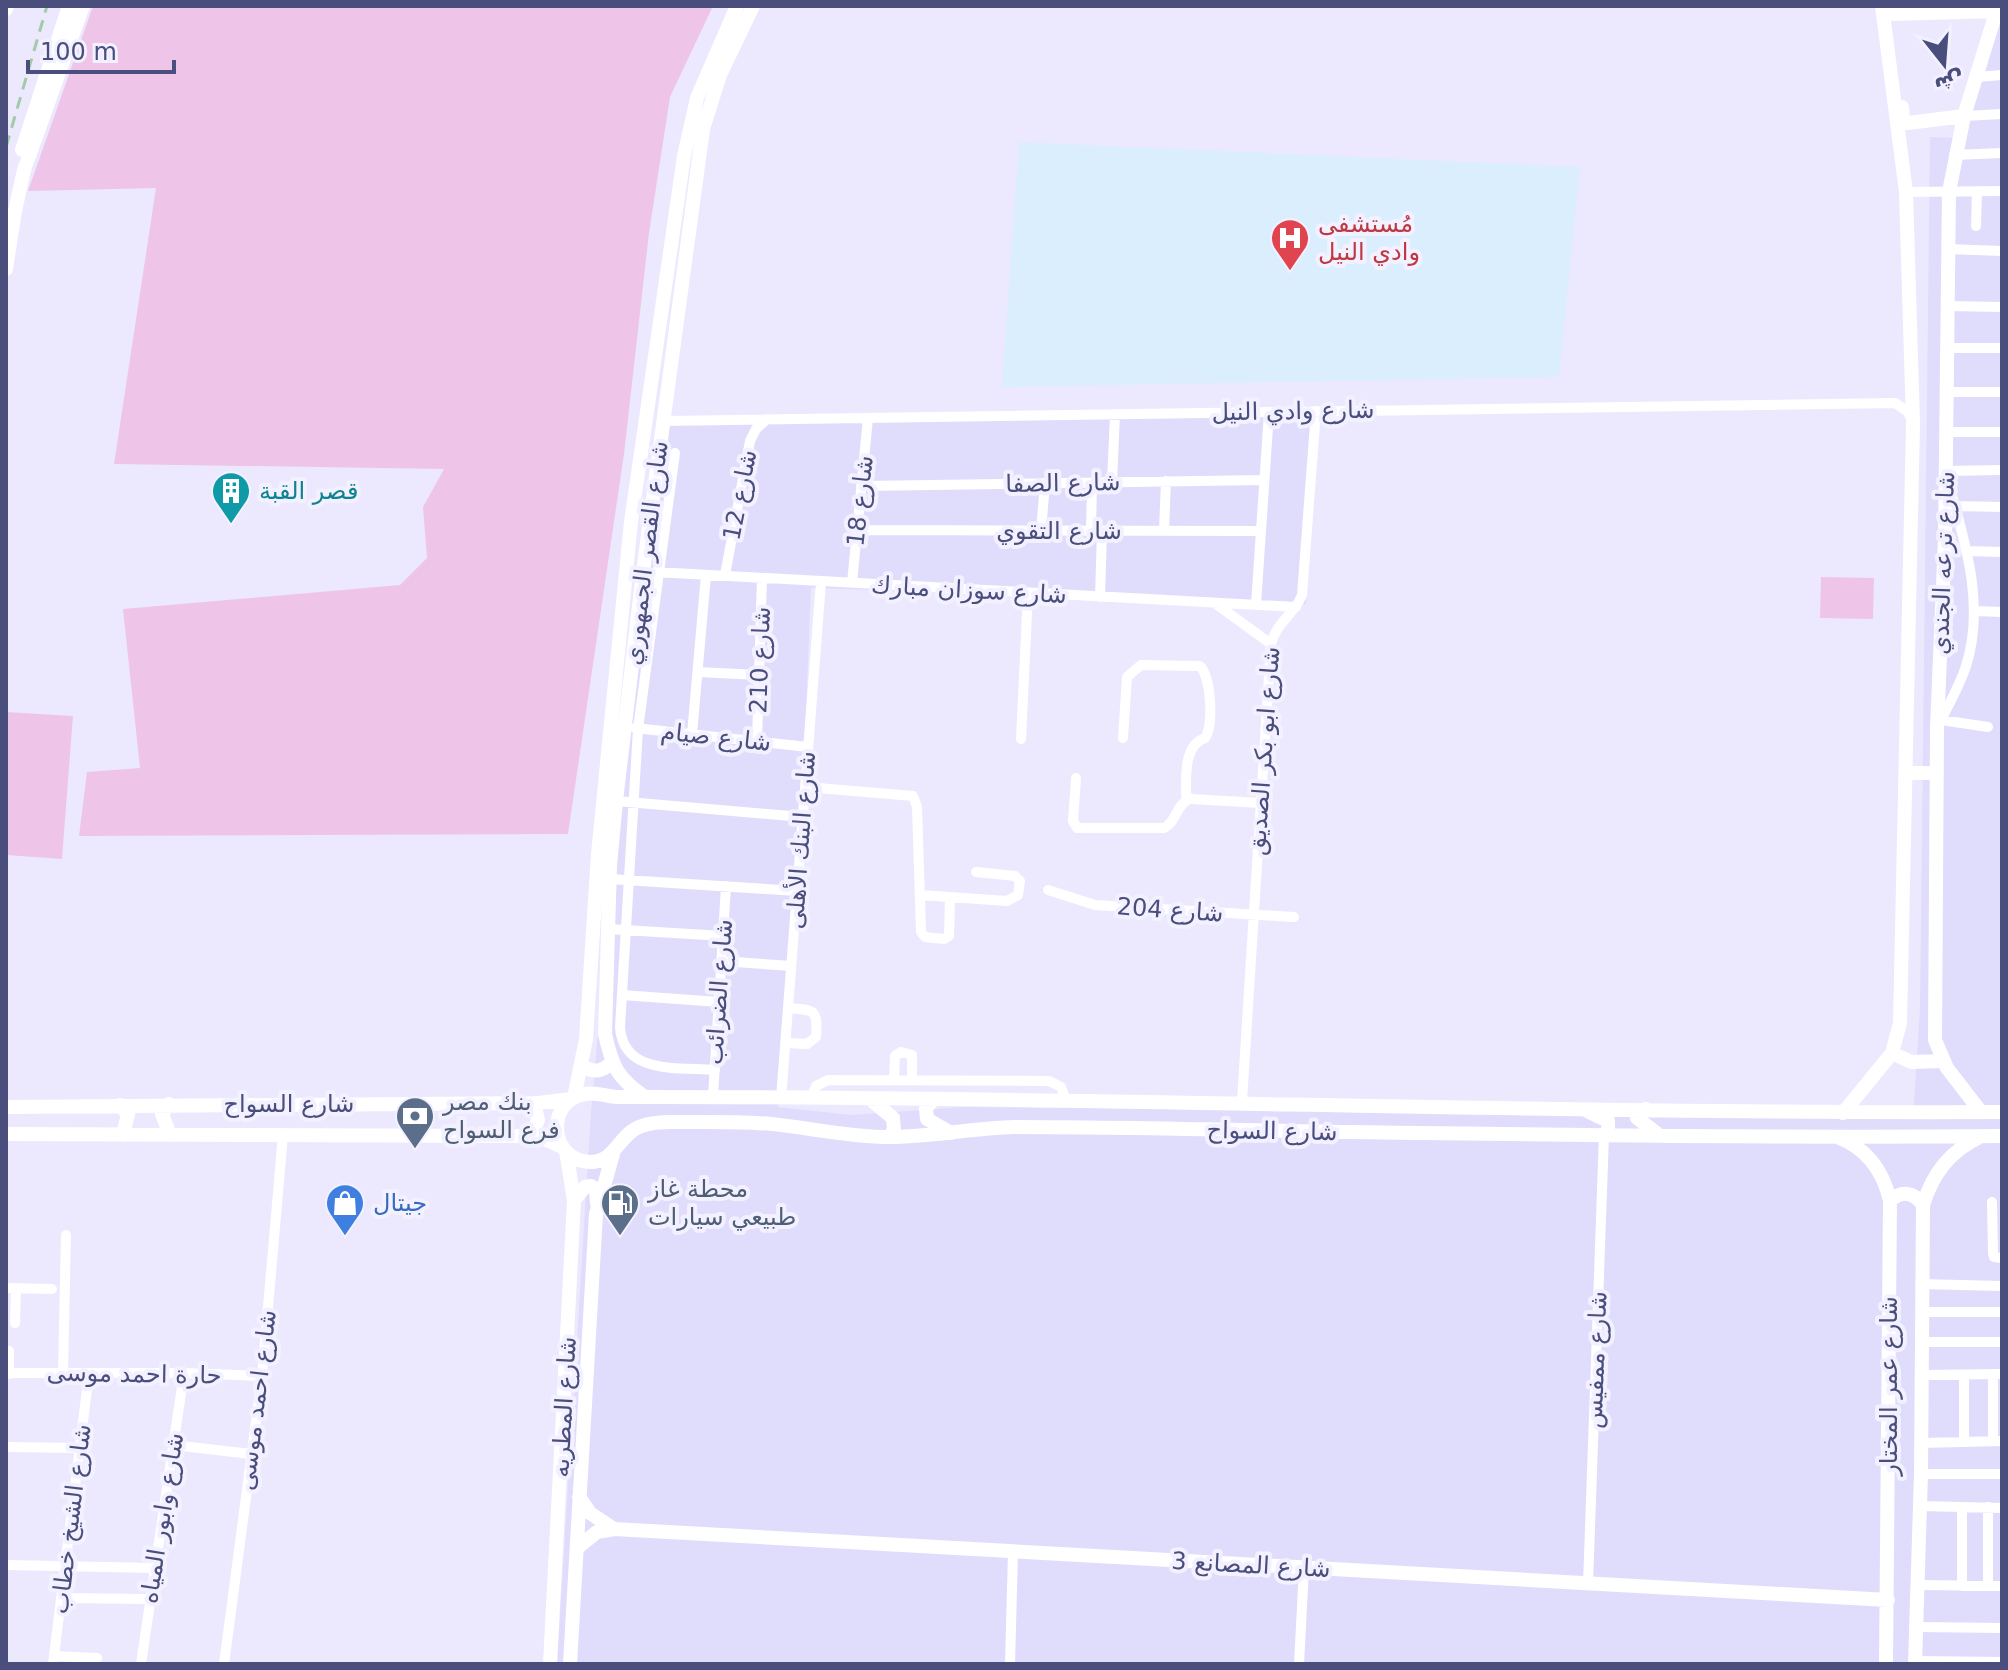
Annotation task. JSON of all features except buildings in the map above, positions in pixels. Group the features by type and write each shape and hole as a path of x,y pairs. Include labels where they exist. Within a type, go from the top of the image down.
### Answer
{"main road":[{"path":"6,205 69,6"},
{"path":"6,269 24,170 83,6"},
{"name":"شارع القصر الجمهوري","path":"573,1098 582,1066 599,845 631,522 684,156 697,98 737,6"},
{"name":"شارع القصر الجمهوري","path":"611,1063 605,1034 616,801 632,728 643,572 663,421 703,129 720,75 753,6"},
{"path":"1887,10 1998,8"},
{"name":"شارع ترعه الجندي","path":"1981,1112 1943,1061 1934,1029 1937,773 1946,472 1949,192 1964,116 1977,77 1996,37 1998,8"},
{"name":"شارع ترعه الجندي","path":"1843,1113 1892,1053 1900,1023 1913,423 1906,192 1887,10"},
{"path":"1901,124 1964,116"},
{"path":"1905,773 1937,773"},
{"path":"1892,1053 1922,1063 1943,1061"},
{"path":"582,1066 600,1070 611,1063 620,1077 645,1097"},
{"name":"شارع السواح","path":"6,1107 534,1103 595,1094 617,1097 1242,1101 1843,1113 2002,1112"},
{"path":"564,1149 557,1134 557,1121 562,1109 573,1098"},
{"path":"870,1099 893,1118 894,1130 889,1137"},
{"path":"934,1099 926,1108 927,1119 951,1133"},
{"path":"531,1136 538,1120 534,1103"},
{"path":"169,1104 162,1114 170,1135"},
{"path":"120,1105 128,1114 123,1135"},
{"path":"1579,1108 1606,1119 1609,1127 1604,1135"},
{"path":"1646,1109 1637,1113 1638,1121 1659,1135"},
{"name":"شارع السواح","path":"6,1134 531,1136 564,1149 576,1159 589,1162 613,1154 631,1132 650,1123 666,1122 774,1124 835,1134 889,1137 1012,1127 1604,1135 2002,1136"},
{"name":"شارع عمر المختار","path":"1833,1135 1848,1141 1872,1159 1887,1186 1890,1201 1886,1664"},
{"name":"شارع عمر المختار","path":"1916,1662 1923,1205 1934,1176 1943,1163 1967,1143 1981,1136"},
{"name":"شارع المطريه","path":"550,1664 574,1200 564,1149"},
{"name":"شارع المطريه","path":"570,1664 597,1207 613,1154"},
{"path":"574,1200 585,1187 591,1186 596,1189 597,1207"},
{"path":"1890,1201 1898,1195 1909,1193 1923,1205"},
{"path":"579,1497 597,1520 614,1529"},
{"name":"شارع المصانع 3","path":"577,1548 597,1532 614,1529 1888,1600"}],"street":[{"path":"1977,77 2002,75"},
{"path":"1964,116 2002,114"},
{"path":"1954,155 2002,153"},
{"path":"1906,192 2002,191"},
{"path":"1976,226 1977,192"},
{"path":"1947,249 2002,251"},
{"path":"1947,306 2002,307"},
{"path":"1947,348 2002,348"},
{"path":"1945,392 2002,392"},
{"name":"شارع وادي النيل","path":"663,421 1895,403 1907,411 1913,423"},
{"name":"شارع ابو بكر الصديق","path":"1242,1101 1271,644 1278,625 1296,607 1302,595 1316,411"},
{"path":"1256,605 1269,412"},
{"path":"1112,482 1115,414"},
{"name":"شارع 18","path":"852,583 868,418"},
{"name":"شارع 12","path":"725,575 750,441 756,429 766,420"},
{"path":"1946,432 2002,432"},
{"path":"675,453 659,573 632,728 633,803 621,1043 630,1056 643,1063 715,1070"},
{"path":"1988,727 1939,724 1966,668 1975,611 1967,551 1946,472 2002,470"},
{"name":"شارع الصفا","path":"861,486 1264,480"},
{"path":"1164,530 1166,481"},
{"path":"1041,531 1045,483"},
{"path":"1092,483 1100,597"},
{"path":"1955,506 2002,507"},
{"name":"شارع التقوي","path":"857,530 1260,531"},
{"path":"1967,551 2002,552"},
{"name":"شارع سوزان مبارك","path":"643,572 1296,607"},
{"path":"692,734 706,575"},
{"name":"شارع 210","path":"757,741 762,578"},
{"name":"شارع البنك الأهلى","path":"781,1098 821,582"},
{"path":"1021,739 1028,593"},
{"path":"1214,603 1271,644"},
{"path":"1975,611 2002,612"},
{"path":"1123,738 1130,671 1141,665 1195,665 1204,669 1208,678 1210,728 1205,738 1190,749 1185,792 1189,799"},
{"path":"698,672 759,675"},
{"name":"شارع صيام","path":"632,728 808,747"},
{"path":"1076,778 1073,821 1077,828 1164,828 1173,822 1180,804 1189,799 1260,803"},
{"path":"806,787 909,794 915,799 917,807 921,932 928,938 944,939 949,936 950,897"},
{"path":"616,801 802,817"},
{"path":"920,895 1007,901 1018,895 1020,881 1015,876 976,872"},
{"path":"610,879 797,891"},
{"name":"شارع الضرائب","path":"713,1097 726,886"},
{"name":"شارع 204","path":"1048,890 1095,905 1294,917"},
{"path":"608,929 723,936"},
{"path":"721,961 791,966"},
{"path":"622,995 719,1002"},
{"path":"786,1043 810,1043 816,1037 817,1018 811,1010 788,1008"},
{"path":"894,1080 895,1056 901,1052 912,1055 912,1080"},
{"path":"811,1098 816,1086 828,1080 1049,1081 1061,1087 1066,1100"},
{"name":"شارع احمد موسى","path":"224,1664 262,1376 283,1135"},
{"name":"شارع ممفيس","path":"1588,1584 1604,1135"},
{"path":"1992,1202 1993,1253 1994,1257 2002,1258"},
{"path":"63,1373 66,1235"},
{"path":"1921,1284 2002,1286"},
{"path":"15,1323 11,1288 52,1289"},
{"path":"1922,1312 2002,1312"},
{"path":"1922,1342 2002,1342"},
{"path":"7,1374 9,1351"},
{"name":"شارع الشيخ خطاب","path":"54,1660 89,1373"},
{"name":"شارع وابور المياه","path":"141,1664 184,1373"},
{"name":"حارة احمد موسى","path":"7,1374 262,1376"},
{"path":"1921,1443 1998,1441 1997,1374 1922,1375"},
{"path":"1964,1375 1964,1442"},
{"path":"173,1445 251,1454"},
{"path":"6,1447 80,1448"},
{"path":"1921,1474 2002,1474"},
{"path":"1920,1506 2002,1508"},
{"path":"1962,1507 1962,1586"},
{"path":"1988,1507 1988,1586"},
{"path":"1010,1664 1013,1552"},
{"path":"6,1565 155,1568"},
{"path":"1299,1664 1304,1568"},
{"path":"1919,1585 2002,1586"},
{"path":"61,1598 150,1599"},
{"path":"1917,1627 2002,1628"},
{"path":"54,1660 97,1658"},
{"path":"1916,1662 2002,1662"}],"shaded area":[{"path":"93,6 713,6 670,97 649,233 624,454 568,834 79,836 87,772 140,768 123,609 400,585 427,558 423,507 444,469 114,464 156,188 28,191"},
{"path":"2002,10 2002,1664 557,1664 591,1112 625,723 660,416 1315,413 1306,604 811,588 805,737 778,1107 852,1115 962,1107 1913,1116 1920,1009 1930,137 1964,138"},
{"name":"مُستشفى وادي النيل","path":"1019,142 1580,167 1559,377 1002,387"},
{"path":"1821,577 1874,578 1873,619 1820,618"},
{"path":"6,712 73,716 62,859 6,855"}],"railway":[{"path":"6,147 47,6"}],"place":[{"name":"مُستشفى وادي النيل","path":"1290,272"},
{"name":"قصر القبة","path":"231,525"},
{"name":"بنك مصر فرع السواح","path":"415,1150"},
{"name":"جيتال","path":"345,1237"},
{"name":"محطة غاز طبيعي سيارات","path":"620,1237"}]}
